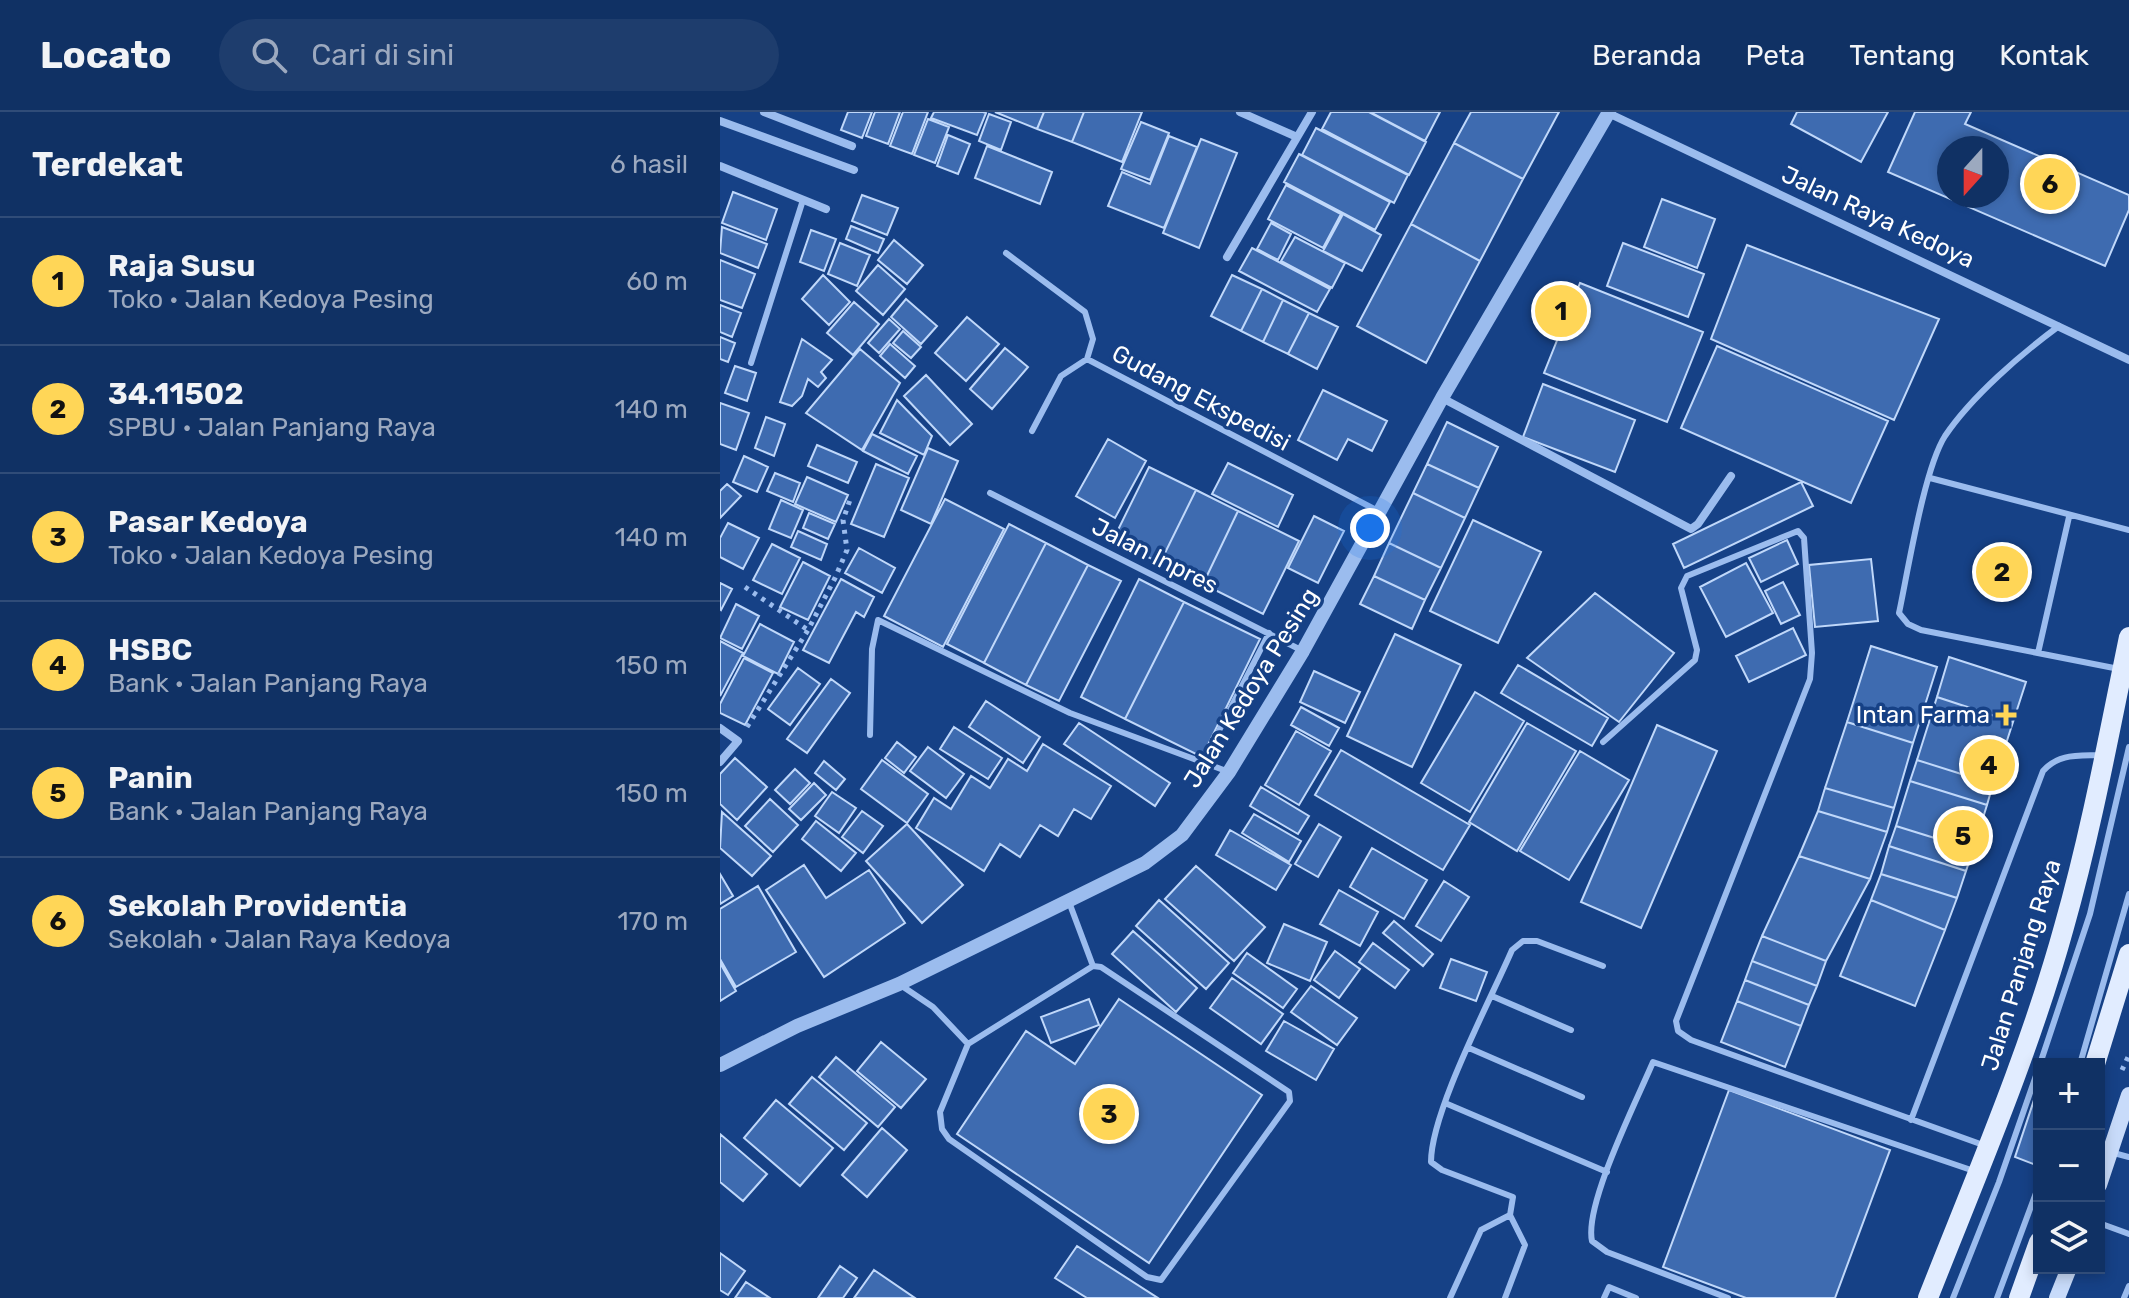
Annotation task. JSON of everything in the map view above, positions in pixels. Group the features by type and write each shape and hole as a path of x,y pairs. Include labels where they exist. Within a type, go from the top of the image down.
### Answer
{"main road":[{"name":"Jalan Panjang Raya","path":"1928,1298 2027,1043 2064,929 2106,755 2129,637"},
{"path":"2097,1058 2129,954"},
{"path":"2105,1167 2129,1095"},
{"path":"2019,1298 2033,1259"},
{"path":"2057,1298 2067,1274"}],"street":[{"path":"764,112 852,146"},
{"path":"1240,112 1297,137"},
{"path":"1227,257 1312,112"},
{"name":"Jalan Raya Kedoya","path":"1608,112 2129,360"},
{"name":"Jalan Kedoya Pesing","path":"720,1065 797,1026 899,984 1068,900 1166,851 1182,835 1229,772 1303,651 1442,398 1608,112"},
{"path":"720,121 854,170"},
{"path":"720,166 826,209"},
{"path":"1442,398 1691,529 1698,524 1731,476"},
{"path":"720,728 738,741 720,762"}],"lane":[{"path":"751,363 803,200"},
{"path":"1006,253 1085,312 1093,339 1087,359"},
{"path":"2060,325 2018,356 1944,437 1930,478 1899,613 1908,624 1921,630 2122,669"},
{"name":"Gudang Ekspedisi","path":"1032,431 1061,376 1087,359 1380,512"},
{"path":"1930,478 2069,517 2129,530"},
{"name":"Jalan Inpres","path":"990,493 1303,651"},
{"path":"2038,653 2069,517"},
{"path":"1603,742 1695,660 1697,650 1681,588 1687,576 1798,531 1804,538 1812,653 1810,679 1676,1021 1678,1031 1691,1040 1987,1147"},
{"path":"870,735 872,649 878,620 1070,713 1229,772"},
{"path":"1203,762 1269,633"},
{"path":"2042,1058 2090,914 2129,747"},
{"path":"1911,1120 2043,771 2052,761 2065,756 2106,755"},
{"path":"2082,1058 2129,894"},
{"path":"1068,900 1093,966"},
{"path":"1505,1298 1525,1245 1510,1215 1513,1197 1442,1170 1431,1162 1431,1147 1445,1103 1512,950 1523,941 1537,941 1603,966"},
{"path":"1093,966 1101,967 1289,1092 1290,1101 1161,1280 1147,1277 949,1139 942,1129 940,1112 968,1044 1093,966"},
{"path":"899,984 933,1007 968,1044"},
{"path":"1492,996 1571,1030"},
{"path":"1469,1048 1582,1097"},
{"path":"1728,1298 1607,1252 1592,1241 1589,1229 1607,1172 1653,1062 1977,1172"},
{"path":"1953,1298 2033,1085"},
{"path":"1445,1103 1607,1172"},
{"path":"2110,1152 2129,1157"},
{"path":"1997,1298 2033,1201"},
{"path":"1450,1298 1481,1230 1510,1215"},
{"path":"2105,1225 2129,1234"},
{"path":"2124,1298 2129,1286"},
{"path":"1604,1298 1609,1287 1636,1298"}],"path":[{"path":"738,741 808,630 847,550 843,520 851,497"},
{"path":"745,587 808,630"},
{"path":"2124,1071 2129,1055"}],"building":[{"path":"848,112 872,112 862,138 841,130"},
{"path":"875,112 900,112 888,144 866,136"},
{"path":"903,112 928,112 912,154 890,146"},
{"path":"934,112 986,113 977,135 931,118"},
{"path":"995,112 1044,112 1037,129"},
{"path":"1044,112 1084,112 1072,142 1037,129"},
{"path":"1084,112 1142,112 1122,162 1072,142"},
{"path":"1331,112 1369,112 1426,142 1409,175 1322,129"},
{"path":"1370,112 1440,112 1425,141"},
{"path":"1471,112 1559,112 1523,179 1454,143"},
{"path":"1797,112 1888,112 1861,162 1791,124"},
{"path":"1915,112 1971,112 1965,124 1993,136 1937,136 1937,193 1888,172"},
{"path":"989,114 1011,122 1001,150 979,141"},
{"path":"928,119 949,127 935,163 914,155"},
{"path":"1141,122 1169,133 1150,180 1121,169"},
{"path":"1316,128 1408,175 1394,203 1302,155"},
{"path":"948,135 970,144 958,174 937,166"},
{"path":"1169,136 1197,147 1164,228 1108,206 1122,172 1150,184"},
{"path":"1201,139 1237,153 1199,248 1163,233"},
{"path":"1454,143 1523,179 1480,261 1411,224"},
{"path":"2009,143 2129,195 2129,210 2105,266 1971,208 2009,208"},
{"path":"987,146 1052,172 1040,204 975,178"},
{"path":"1299,154 1390,202 1375,230 1284,182"},
{"path":"1286,185 1341,214 1323,248 1268,219"},
{"path":"733,192 777,209 766,240 722,223"},
{"path":"862,195 898,208 887,235 852,221"},
{"path":"1662,199 1715,219 1697,268 1644,247"},
{"path":"1343,214 1381,235 1362,271 1323,251"},
{"path":"1271,223 1291,234 1278,260 1257,249"},
{"path":"1411,224 1480,261 1426,363 1357,326"},
{"path":"851,226 884,239 878,253 846,239"},
{"path":"722,227 767,244 758,268 720,253"},
{"path":"811,230 836,239 824,271 800,262"},
{"path":"1295,237 1345,263 1332,288 1281,261"},
{"path":"894,240 923,265 907,284 878,260"},
{"path":"840,243 870,255 857,286 828,274"},
{"path":"1623,243 1704,274 1688,317 1607,286"},
{"path":"1747,245 1939,319 1894,420 1711,339"},
{"path":"1252,248 1330,289 1317,312 1239,271"},
{"path":"720,260 755,274 742,308 720,300"},
{"path":"878,265 905,289 883,315 856,291"},
{"path":"823,275 850,302 829,325 802,299"},
{"path":"1232,275 1262,289 1241,331 1211,316"},
{"path":"1580,283 1703,332 1667,422 1544,373"},
{"path":"1262,289 1283,300 1263,342 1241,331"},
{"path":"906,299 937,326 921,344 891,317"},
{"path":"1283,300 1309,313 1288,354 1263,342"},
{"path":"854,302 879,324 853,355 827,333"},
{"path":"720,305 741,313 732,337 720,332"},
{"path":"1309,313 1338,327 1317,369 1288,354"},
{"path":"967,317 999,344 966,381 935,353"},
{"path":"889,319 900,329 879,353 868,343"},
{"path":"903,331 921,347 911,358 893,343"},
{"path":"720,337 735,343 728,362 720,359"},
{"path":"802,339 832,360 821,372 826,378 818,387 808,379 802,396 792,406 780,402"},
{"path":"890,344 915,366 905,378 880,356"},
{"path":"1717,346 1888,421 1851,503 1681,428"},
{"path":"1005,348 1028,367 992,409 970,389"},
{"path":"860,349 900,383 862,450 806,413"},
{"path":"735,366 756,373 747,401 725,393"},
{"path":"926,375 972,424 950,445 904,396"},
{"path":"1543,384 1635,420 1615,472 1523,437"},
{"path":"1323,390 1387,421 1372,451 1348,439 1337,460 1298,440"},
{"path":"897,400 932,436 924,455 880,433"},
{"path":"720,403 749,413 736,450 720,444"},
{"path":"766,417 785,424 774,456 755,448"},
{"path":"1447,422 1498,447 1479,488 1427,464"},
{"path":"872,434 917,456 908,474 863,451"},
{"path":"1108,439 1146,461 1115,518 1076,496"},
{"path":"817,445 857,462 848,483 808,466"},
{"path":"928,448 958,461 931,524 901,510"},
{"path":"744,456 768,467 757,492 733,482"},
{"path":"1228,463 1293,495 1278,527 1212,494"},
{"path":"876,464 909,478 884,537 851,524"},
{"path":"1427,464 1479,488 1465,518 1413,493"},
{"path":"1149,467 1196,490 1160,563 1113,540"},
{"path":"775,473 800,483 793,502 767,491"},
{"path":"807,477 848,495 836,522 795,504"},
{"path":"1801,482 1813,506 1684,568 1673,544"},
{"path":"727,484 741,496 720,518 720,491"},
{"path":"1196,490 1238,511 1203,584 1160,563"},
{"path":"1413,493 1465,518 1441,568 1389,543"},
{"path":"945,499 1004,529 943,647 884,616"},
{"path":"781,500 803,510 791,538 769,529"},
{"path":"1238,511 1299,541 1263,614 1203,584"},
{"path":"809,513 835,524 828,539 803,528"},
{"path":"1314,516 1344,531 1318,583 1288,568"},
{"path":"1473,520 1541,552 1498,643 1430,611"},
{"path":"728,523 759,538 743,569 720,557 720,538"},
{"path":"1009,524 1046,543 984,663 947,644"},
{"path":"798,531 827,544 821,560 791,547"},
{"path":"1787,540 1798,564 1761,582 1749,558"},
{"path":"1046,543 1088,565 1026,685 984,663"},
{"path":"1389,543 1441,568 1425,600 1374,576"},
{"path":"772,544 800,558 782,594 753,580"},
{"path":"859,548 895,568 882,593 845,573"},
{"path":"1871,559 1878,621 1815,627 1809,565"},
{"path":"803,562 830,576 808,620 780,607"},
{"path":"1746,563 1773,613 1726,637 1700,587"},
{"path":"1088,565 1121,581 1059,701 1026,685"},
{"path":"1374,576 1425,600 1412,629 1360,604"},
{"path":"841,579 874,597 864,617 856,612 829,663 803,650"},
{"path":"1139,579 1184,602 1125,719 1081,697"},
{"path":"1783,582 1800,615 1781,624 1765,591"},
{"path":"720,583 732,589 721,610 720,609"},
{"path":"1595,593 1674,653 1619,722 1527,658"},
{"path":"1184,602 1260,639 1202,757 1125,719"},
{"path":"736,604 759,616 742,649 720,638"},
{"path":"760,624 794,642 778,674 743,656"},
{"path":"1793,628 1806,655 1749,682 1736,656"},
{"path":"1395,634 1461,665 1412,767 1347,736"},
{"path":"720,641 743,653 720,696"},
{"path":"1871,646 1937,667 1913,743 1847,722"},
{"path":"1949,657 2026,682 2013,722 1937,697"},
{"path":"744,658 773,673 745,725 720,713 720,704"},
{"path":"1518,665 1608,718 1592,746 1501,693"},
{"path":"798,668 820,684 790,725 768,709"},
{"path":"1314,671 1360,692 1345,723 1300,702"},
{"path":"831,679 850,693 807,753 787,739"},
{"path":"1475,692 1524,721 1470,812 1421,783"},
{"path":"1937,697 2013,722 1993,784 1917,760"},
{"path":"986,701 1040,737 1023,763 969,727"},
{"path":"1301,707 1339,728 1329,746 1291,725"},
{"path":"1847,722 1913,743 1894,808 1825,788"},
{"path":"1079,723 1170,783 1155,806 1064,744"},
{"path":"1527,723 1576,751 1517,851 1469,822"},
{"path":"1657,725 1717,751 1641,928 1581,902"},
{"path":"954,727 1002,758 988,779 940,749"},
{"path":"1296,731 1331,751 1299,805 1265,785"},
{"path":"897,742 916,757 904,773 885,758"},
{"path":"1043,744 1111,786 1091,819 1074,809 1058,836 1040,825 1020,857 1000,844 984,871 916,828 934,798 951,809 971,776 990,788 1008,759 1027,771"},
{"path":"928,747 964,774 946,798 910,771"},
{"path":"1341,750 1470,825 1443,870 1315,795"},
{"path":"1580,751 1629,780 1569,880 1520,851"},
{"path":"735,758 767,787 737,820 720,804 720,774"},
{"path":"882,760 928,794 907,823 861,789"},
{"path":"1917,760 1993,784 1987,805 1910,781"},
{"path":"824,761 845,779 836,790 815,773"},
{"path":"795,769 810,783 790,804 775,790"},
{"path":"1910,781 1987,805 1973,850 1896,826"},
{"path":"814,783 826,795 801,820 789,809"},
{"path":"1261,787 1309,816 1298,834 1250,806"},
{"path":"1825,788 1894,808 1887,832 1818,811"},
{"path":"832,792 856,808 839,833 815,816"},
{"path":"770,799 798,825 773,852 745,826"},
{"path":"862,811 883,826 863,853 842,837"},
{"path":"1818,811 1887,832 1870,879 1799,856"},
{"path":"722,812 771,856 752,876 720,848"},
{"path":"1254,814 1301,841 1289,862 1242,833"},
{"path":"816,821 856,853 841,871 802,839"},
{"path":"907,824 963,885 922,923 866,861"},
{"path":"1319,824 1341,837 1318,877 1295,864"},
{"path":"1896,826 1973,850 1966,871 1889,846"},
{"path":"1230,830 1291,865 1276,890 1216,855"},
{"path":"1889,846 1966,871 1957,898 1881,874"},
{"path":"1372,848 1427,880 1404,919 1350,887"},
{"path":"1799,856 1870,879 1826,961 1762,936"},
{"path":"804,865 826,898 869,870 905,923 824,977 766,890"},
{"path":"1196,866 1265,927 1234,961 1165,899"},
{"path":"720,874 733,896 720,904"},
{"path":"1881,874 1957,898 1945,930 1871,900"},
{"path":"1444,881 1469,897 1441,941 1416,926"},
{"path":"758,886 796,952 736,987 720,959 720,909"},
{"path":"1339,890 1378,912 1360,946 1320,924"},
{"path":"1159,900 1229,963 1206,989 1136,926"},
{"path":"1871,900 1945,930 1915,1006 1840,976"},
{"path":"1394,921 1433,954 1423,966 1383,933"},
{"path":"1284,924 1327,942 1310,981 1267,963"},
{"path":"1133,931 1197,988 1176,1012 1112,954"},
{"path":"1762,936 1826,961 1817,986 1752,961"},
{"path":"1373,943 1409,970 1395,988 1359,962"},
{"path":"1335,951 1360,969 1339,998 1314,980"},
{"path":"1247,953 1297,989 1283,1008 1233,973"},
{"path":"1451,959 1487,972 1476,1001 1440,988"},
{"path":"1752,961 1817,986 1809,1005 1745,980"},
{"path":"720,963 736,991 720,1001"},
{"path":"1232,978 1283,1014 1261,1044 1210,1008"},
{"path":"1745,980 1809,1005 1801,1026 1737,1001"},
{"path":"1311,986 1357,1018 1337,1045 1291,1012"},
{"path":"1089,999 1099,1025 1051,1043 1041,1017"},
{"path":"1119,999 1262,1095 1149,1263 957,1134 1026,1031 1075,1064"},
{"path":"1737,1001 1801,1026 1785,1067 1721,1042"},
{"path":"1284,1021 1334,1049 1316,1080 1266,1051"},
{"path":"881,1042 926,1079 901,1108 857,1071"},
{"path":"836,1057 895,1107 878,1127 819,1077"},
{"path":"812,1077 867,1123 844,1150 789,1104"},
{"path":"1729,1090 1890,1150 1835,1298 1746,1298 1663,1267"},
{"path":"776,1100 833,1148 800,1186 744,1138"},
{"path":"2033,1103 2033,1164 2015,1157"},
{"path":"882,1128 907,1150 867,1197 842,1175"},
{"path":"720,1134 767,1174 743,1201 720,1182"},
{"path":"1077,1246 1158,1298 1087,1298 1055,1278"},
{"path":"720,1253 745,1271 728,1295 720,1290"},
{"path":"840,1266 857,1278 843,1298 818,1298"},
{"path":"874,1270 915,1298 854,1298"},
{"path":"746,1282 770,1298 735,1298"}],"place":[{"name":"Sekolah Providentia","path":"2050,184"},
{"name":"Raja Susu","path":"1561,311"},
{"name":"34.11502","path":"2002,572"},
{"name":"Intan Farma","path":"2006,715"},
{"name":"HSBC","path":"1989,765"},
{"name":"Panin","path":"1963,836"},
{"name":"Pasar Kedoya","path":"1109,1114"}]}
